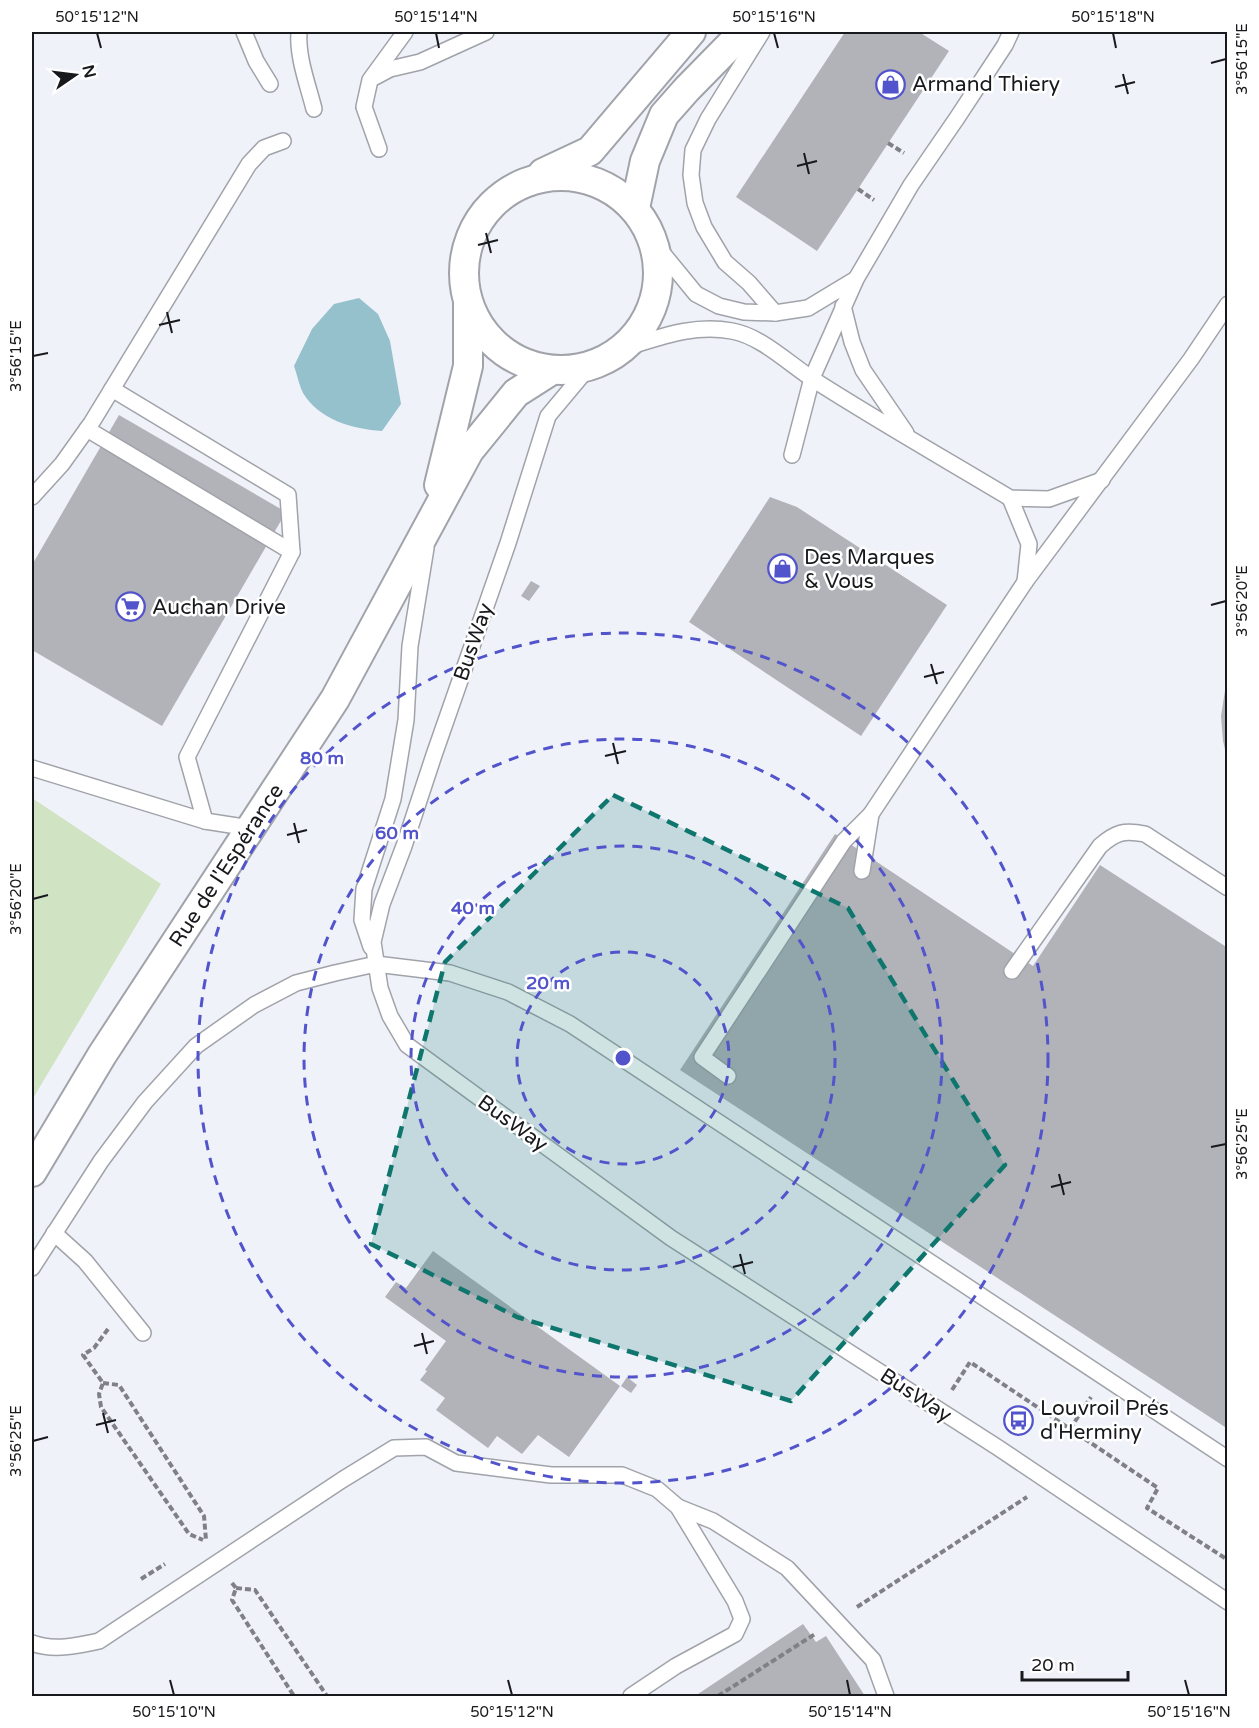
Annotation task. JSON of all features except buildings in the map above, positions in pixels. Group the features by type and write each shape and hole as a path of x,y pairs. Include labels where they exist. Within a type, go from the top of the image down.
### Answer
{"street":[{"path":"531,179 569,174 605,185 635,208 655,244 659,282 648,318 625,348 589,367 552,370 516,360 487,337 468,303 463,265 471,232 491,204 531,179 590,151 691,32"},
{"path":"635,208 645,161 664,116 743,32"},
{"name":"Rue de l'Espérance","path":"430,522 468,366 468,303"},
{"name":"Rue de l'Espérance","path":"32,1172 102,1055 335,699 470,451 516,393 552,370"}],"lane":[{"path":"244,32 256,61 270,84"},
{"path":"299,32 298,41 314,109"},
{"path":"380,149 364,107 370,80 405,32"},
{"path":"370,80 390,69 420,62 486,32"},
{"path":"762,32 708,118 693,150 691,175 694,203 704,227 725,262 749,283 775,313"},
{"path":"792,455 812,378 856,279 911,186 1005,45 1011,32"},
{"path":"32,497 62,464 87,429 249,164 264,148 283,141"},
{"path":"655,244 696,294 719,306 744,312 775,313 808,308 856,279"},
{"path":"728,1076 702,1057 844,841 871,814 1025,582 1191,359 1227,304"},
{"path":"843,306 852,342 863,370 910,439"},
{"path":"625,348 672,333 705,328 735,331 767,346 812,378 1010,498 1049,499 1102,480"},
{"name":"BusWay","path":"589,367 548,416 508,543 382,904 373,942 383,998 390,1016 407,1045 671,1238 997,1447 1227,1602"},
{"path":"112,389 288,495 292,552 187,757 206,821"},
{"path":"87,429 292,552"},
{"path":"1010,498 1029,544 1025,582"},
{"path":"376,964 362,920 364,889 393,799 406,720 410,646 430,522"},
{"path":"32,768 206,821 250,828"},
{"path":"862,871 871,814"},
{"path":"1012,971 1100,846 1112,835 1129,831 1145,834 1227,888"},
{"path":"32,1268 107,1152 145,1102 196,1046 254,1005 297,983 376,964 450,973 508,992 570,1024 1227,1459"},
{"path":"54,1233 85,1262 143,1333"},
{"path":"32,1643 40,1646 72,1647 99,1641 394,1448 426,1447 456,1463 551,1475 622,1475 657,1489 678,1507 735,1601 742,1619 735,1634 676,1666 631,1696"},
{"path":"678,1507 712,1521 787,1568 873,1660 886,1696"}],"path":[{"path":"111,1294 100,1303 108,1315 108,1330 94,1348 83,1355 103,1383 119,1385 204,1516 207,1542"},
{"path":"103,1383 99,1394 100,1407 189,1534 207,1542"},
{"path":"718,1696 1029,1497"},
{"path":"1131,1537 1147,1508"},
{"path":"196,1547 207,1542"},
{"path":"218,1562 236,1588 255,1590 327,1696"},
{"path":"136,1582 165,1563"},
{"path":"236,1588 232,1600 294,1696"}],"highlighted area":[{"path":"613,795 848,908 1005,1165 791,1401 517,1317 371,1244 445,962"}],"green space":[{"path":"32,798 161,884 32,1100"}],"water":[{"path":"359,298 378,314 390,341 401,404 382,431 348,425 318,410 303,393 294,366 312,329 334,304"}],"place":[{"name":"Armand Thiery","path":"891,84"},
{"name":"Des Marques & Vous","path":"783,569"},
{"name":"Auchan Drive","path":"131,607"},
{"name":"Louvroil Prés d'Herminy","path":"1019,1420"}]}
